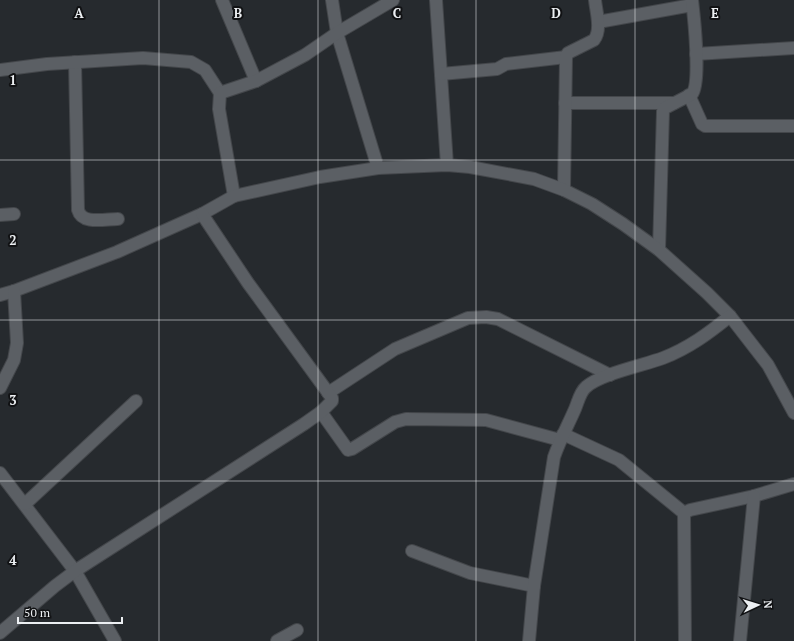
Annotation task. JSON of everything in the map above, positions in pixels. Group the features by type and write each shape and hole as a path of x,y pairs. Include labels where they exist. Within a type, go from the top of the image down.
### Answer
{"street":[{"path":"222,0 256,81"},
{"path":"332,0 337,33 378,168"},
{"path":"220,93 256,81 305,55 337,33 393,0"},
{"path":"436,0 447,165"},
{"path":"564,190 566,57 568,52 596,39 598,34 598,22 595,0"},
{"path":"598,22 692,2 696,54 695,88 689,95 665,108 662,113 659,250"},
{"path":"696,54 794,48"},
{"path":"441,74 498,69 506,64 566,57"},
{"path":"0,70 47,64 143,58 191,62 205,70 220,93 219,109 234,196"},
{"path":"75,62 79,215 87,220 118,219"},
{"path":"689,95 702,124 705,126 794,126"},
{"path":"565,103 675,103"},
{"path":"0,295 14,292 117,252 202,214 234,196 320,177 378,168 447,165 470,167 534,179 564,190 592,204 659,250 730,316 768,365 794,413"},
{"path":"0,215 14,214"},
{"path":"0,633 75,571 321,412 332,401 328,393 248,283 202,214"},
{"path":"0,388 14,360 17,343 14,292"},
{"path":"528,641 534,586 554,457 561,437 584,389 591,383 610,375 685,349 705,336 730,316"},
{"path":"328,393 395,349 468,318 477,317 498,319 610,375"},
{"path":"25,504 136,400"},
{"path":"321,412 348,450 395,422 406,419 486,420 561,437 619,460 684,513"},
{"path":"0,473 75,571 115,641"},
{"path":"684,513 690,510 754,496 794,484"},
{"path":"740,641 754,496"},
{"path":"684,513 685,641"},
{"path":"412,551 470,572 534,586"},
{"path":"276,641 297,630"}]}
